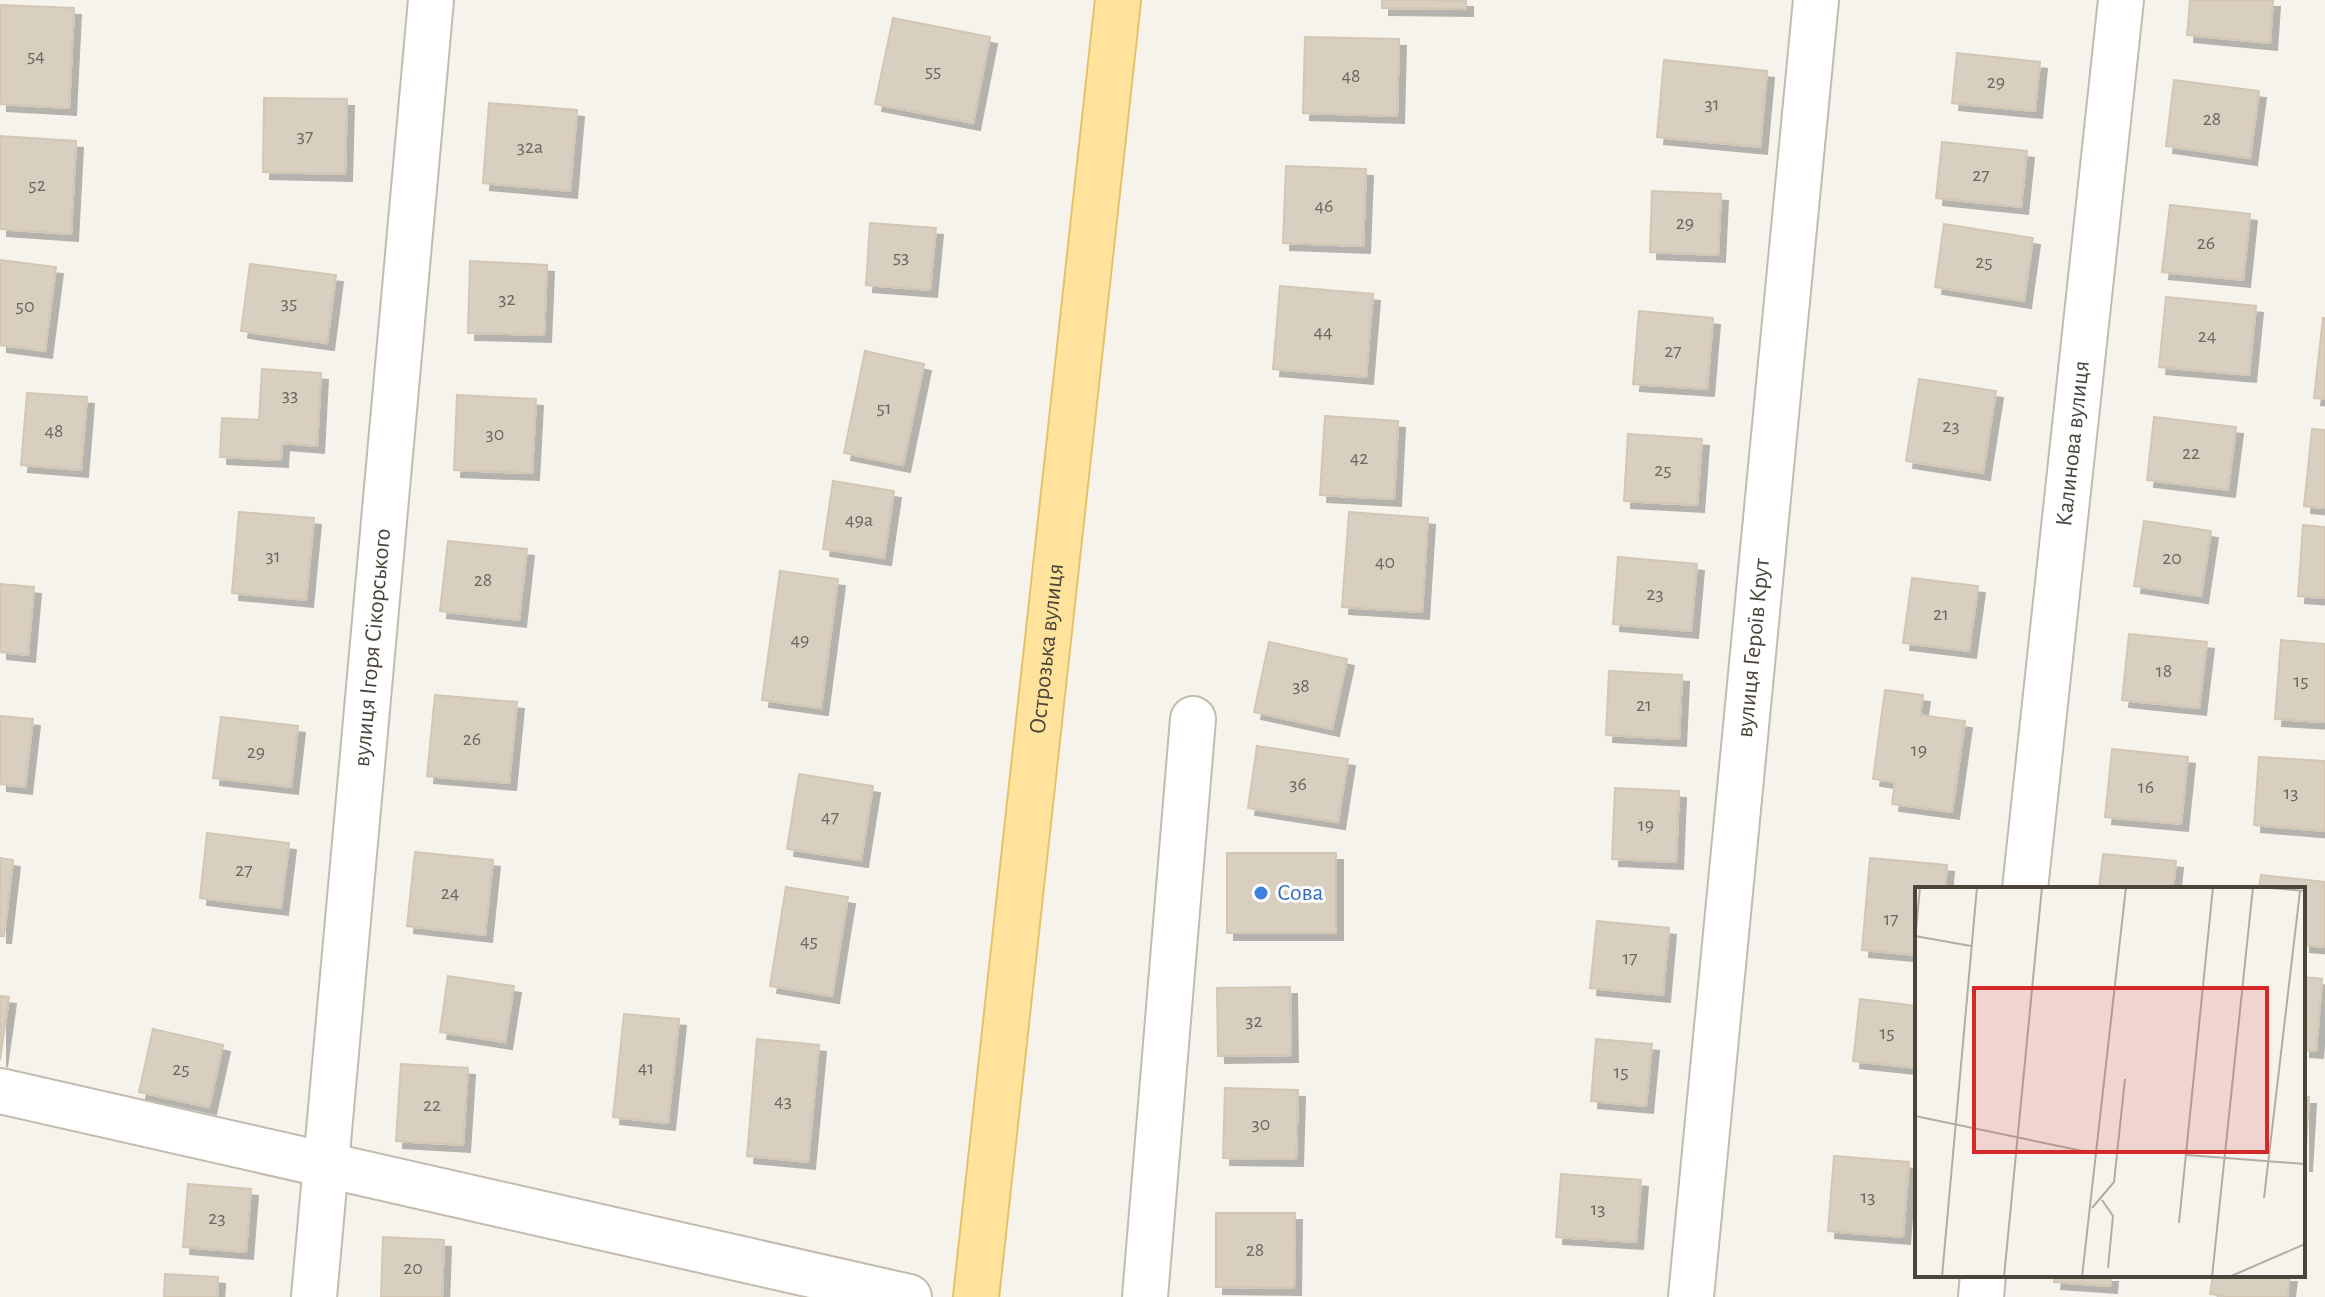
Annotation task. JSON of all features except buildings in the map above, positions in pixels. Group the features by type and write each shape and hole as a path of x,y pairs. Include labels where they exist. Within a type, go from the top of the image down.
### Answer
{"main road":[{"name":"Острозька вулиця","path":"976,1297 1118,0"}],"street":[{"name":"вулиця Ігоря Сікорського","path":"314,1297 431,0"},
{"name":"вулиця Героїв Крут","path":"1691,1297 1816,0"},
{"name":"Калинова вулиця","path":"2025,887 2121,0"},
{"path":"1145,1297 1193,719"},
{"path":"0,1091 909,1297"},
{"path":"1981,1297 1983,1277"}],"place":[{"name":"Сова","path":"1261,893"}]}
